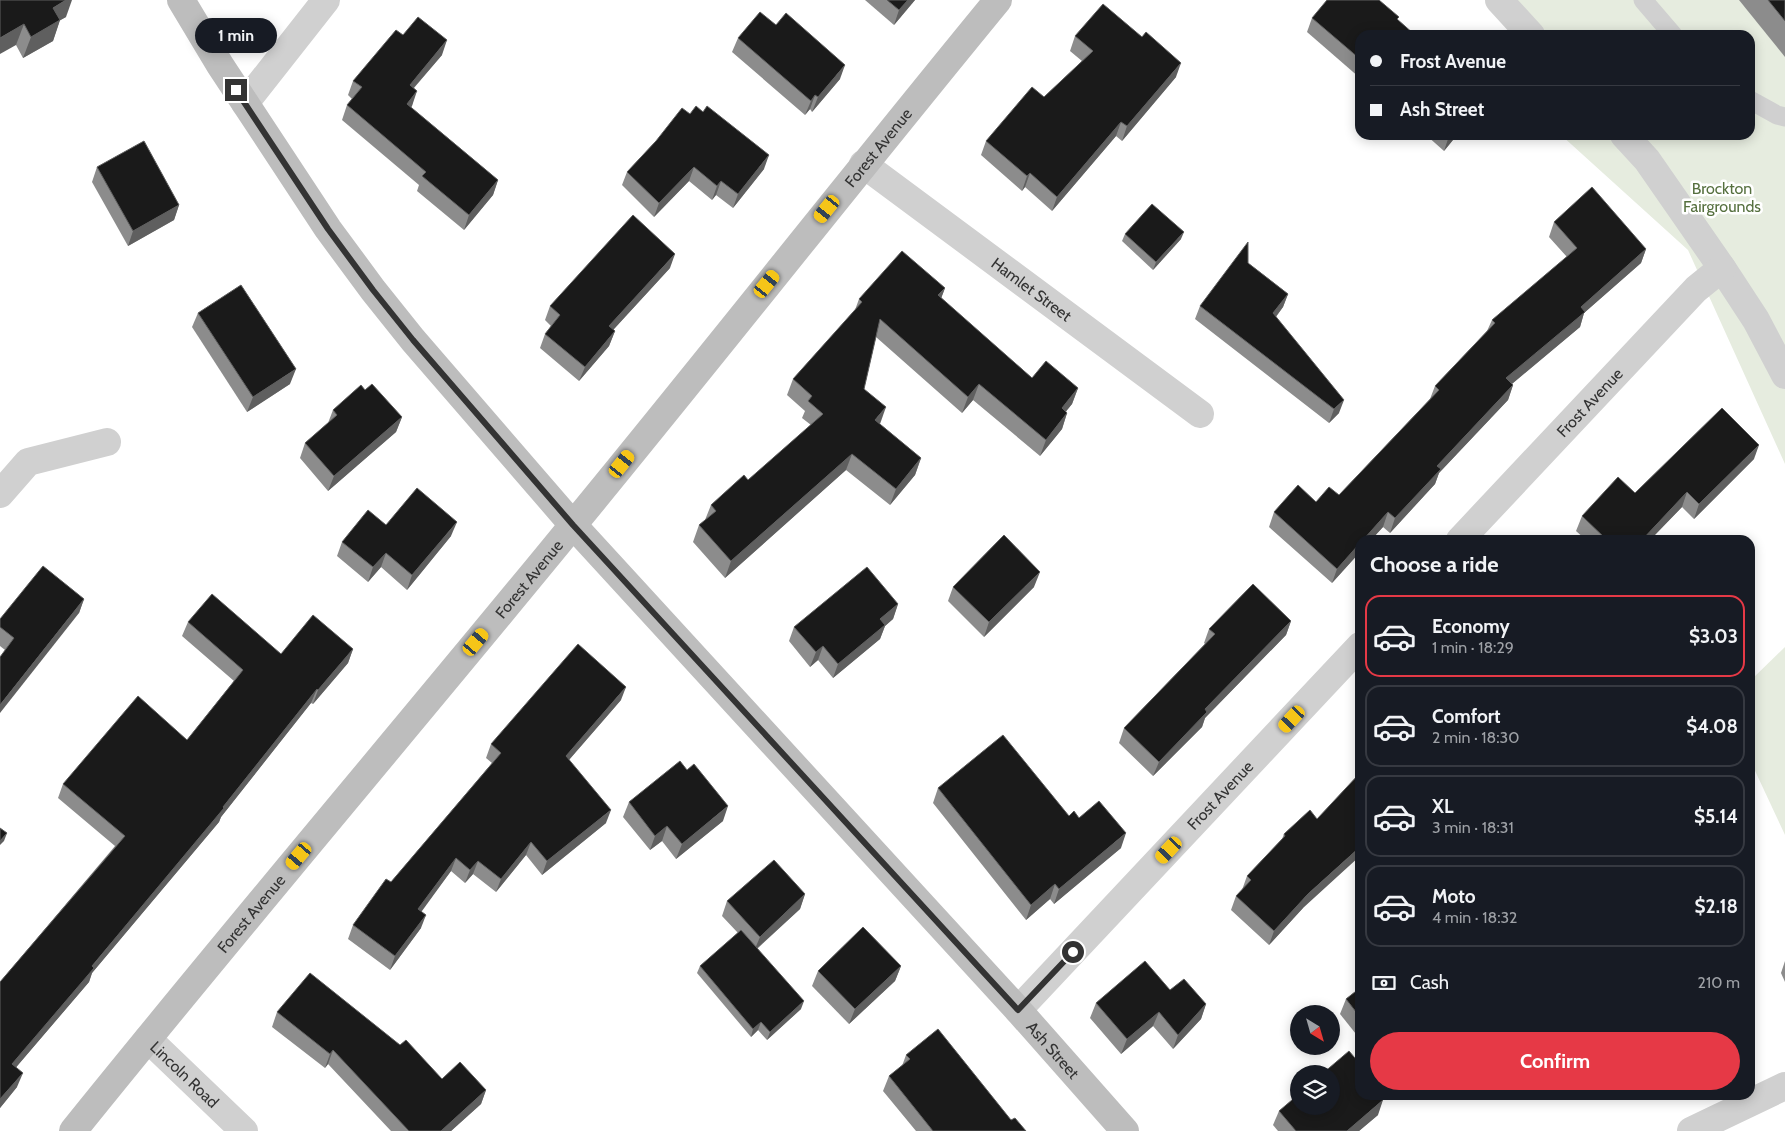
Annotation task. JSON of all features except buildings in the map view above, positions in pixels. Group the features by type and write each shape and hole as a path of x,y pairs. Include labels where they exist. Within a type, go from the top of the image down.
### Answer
{"street":[{"name":"Ash Street","path":"181,0 244,103 328,229 413,340 573,525 1018,1010 1125,1131"},
{"path":"244,103 326,0"},
{"name":"Forest Avenue","path":"73,1131 573,525 998,0"},
{"path":"1499,0 1527,30"},
{"path":"1629,140 1647,160 1722,268 1756,320 1785,375"},
{"name":"Hamlet Street","path":"864,164 1200,414"},
{"name":"Frost Avenue","path":"1465,535 1696,289 1722,268"},
{"path":"0,494 28,462 106,442"},
{"name":"Frost Avenue","path":"1018,1010 1355,651"},
{"name":"Lincoln Road","path":"148,1038 244,1131"},
{"path":"1691,1131 1785,1086"}],"lane":[{"path":"1643,0 1669,30"},
{"path":"1755,103 1777,115 1785,117"}],"green space":[{"name":"Brockton Fairgrounds","path":"1492,0 1785,0 1785,464 1688,250 1567,140 1755,140 1755,30 1529,30"},
{"path":"1785,647 1785,835 1755,771 1755,676"}],"route":[{"path":"236,90 328,229 413,340 573,525 1018,1010 1073,952"}]}
